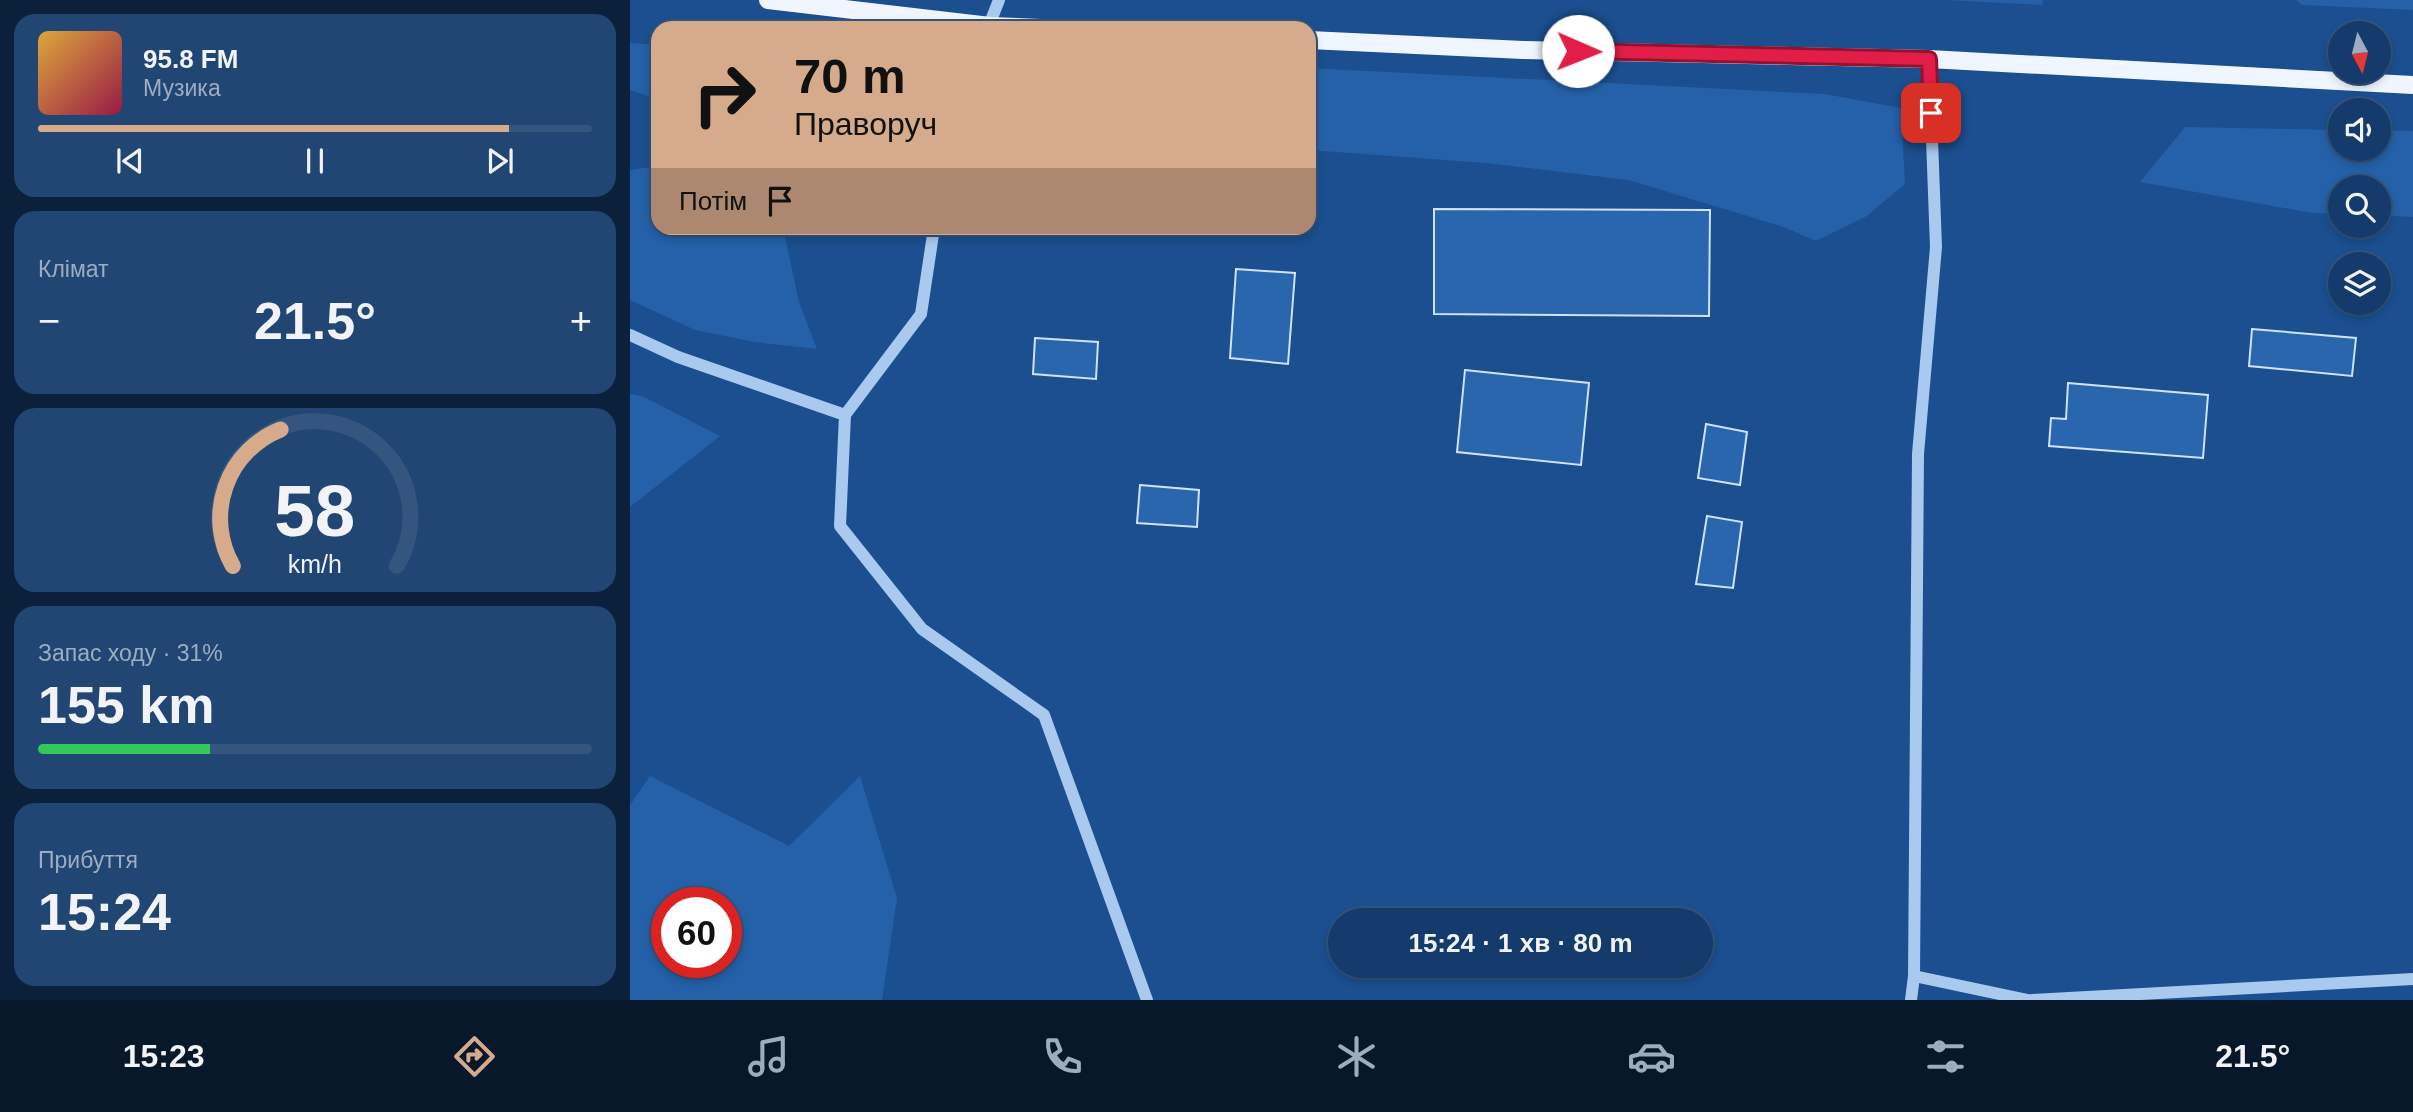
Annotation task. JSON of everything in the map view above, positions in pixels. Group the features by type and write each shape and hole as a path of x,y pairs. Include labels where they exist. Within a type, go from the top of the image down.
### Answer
{"main road":[{"path":"768,0 940,21"},
{"path":"1316,40 1523,50 1929,59 2413,85"}],"street":[{"path":"991,21 999,0"},
{"path":"1911,1000 1914,976 1918,454 1936,247 1929,59"},
{"path":"933,235 921,314 845,415 840,526 922,629 1044,715 1147,1000"},
{"path":"630,335 678,357 845,415"},
{"path":"1914,976 2030,1000 2413,979"}],"shaded area":[{"path":"1947,0 2043,0 2042,5"},
{"path":"2296,0 2413,0 2413,10 2302,5"},
{"path":"630,43 651,44 651,97 630,90"},
{"path":"1316,68 1825,94 1901,108 1905,184 1867,216 1816,241 1781,226 1628,180 1486,163 1316,151"},
{"path":"2185,127 2328,130 2328,161 2391,161 2391,130 2413,131 2413,217 2391,216 2391,175 2328,175 2328,214 2140,182"},
{"path":"651,167 651,235 785,235 799,302 817,349 754,342 695,330 630,300 630,170"},
{"path":"630,394 642,396 720,436 630,507"},
{"path":"650,776 789,846 860,776 897,898 882,1000 630,1000 630,805"}],"building":[{"path":"1434,209 1710,210 1709,316 1434,314"},
{"path":"1236,269 1295,273 1288,364 1230,358"},
{"path":"2252,329 2356,338 2352,376 2249,366"},
{"path":"1035,338 1098,342 1096,379 1033,374"},
{"path":"1465,370 1589,383 1581,465 1457,452"},
{"path":"2068,383 2208,395 2203,458 2049,446 2051,418 2066,419"},
{"path":"1706,424 1747,432 1740,485 1698,478"},
{"path":"1140,485 1199,490 1197,527 1137,523"},
{"path":"1707,516 1742,522 1733,588 1696,584"}],"route":[{"path":"1578,51 1929,59 1931,113"}]}
